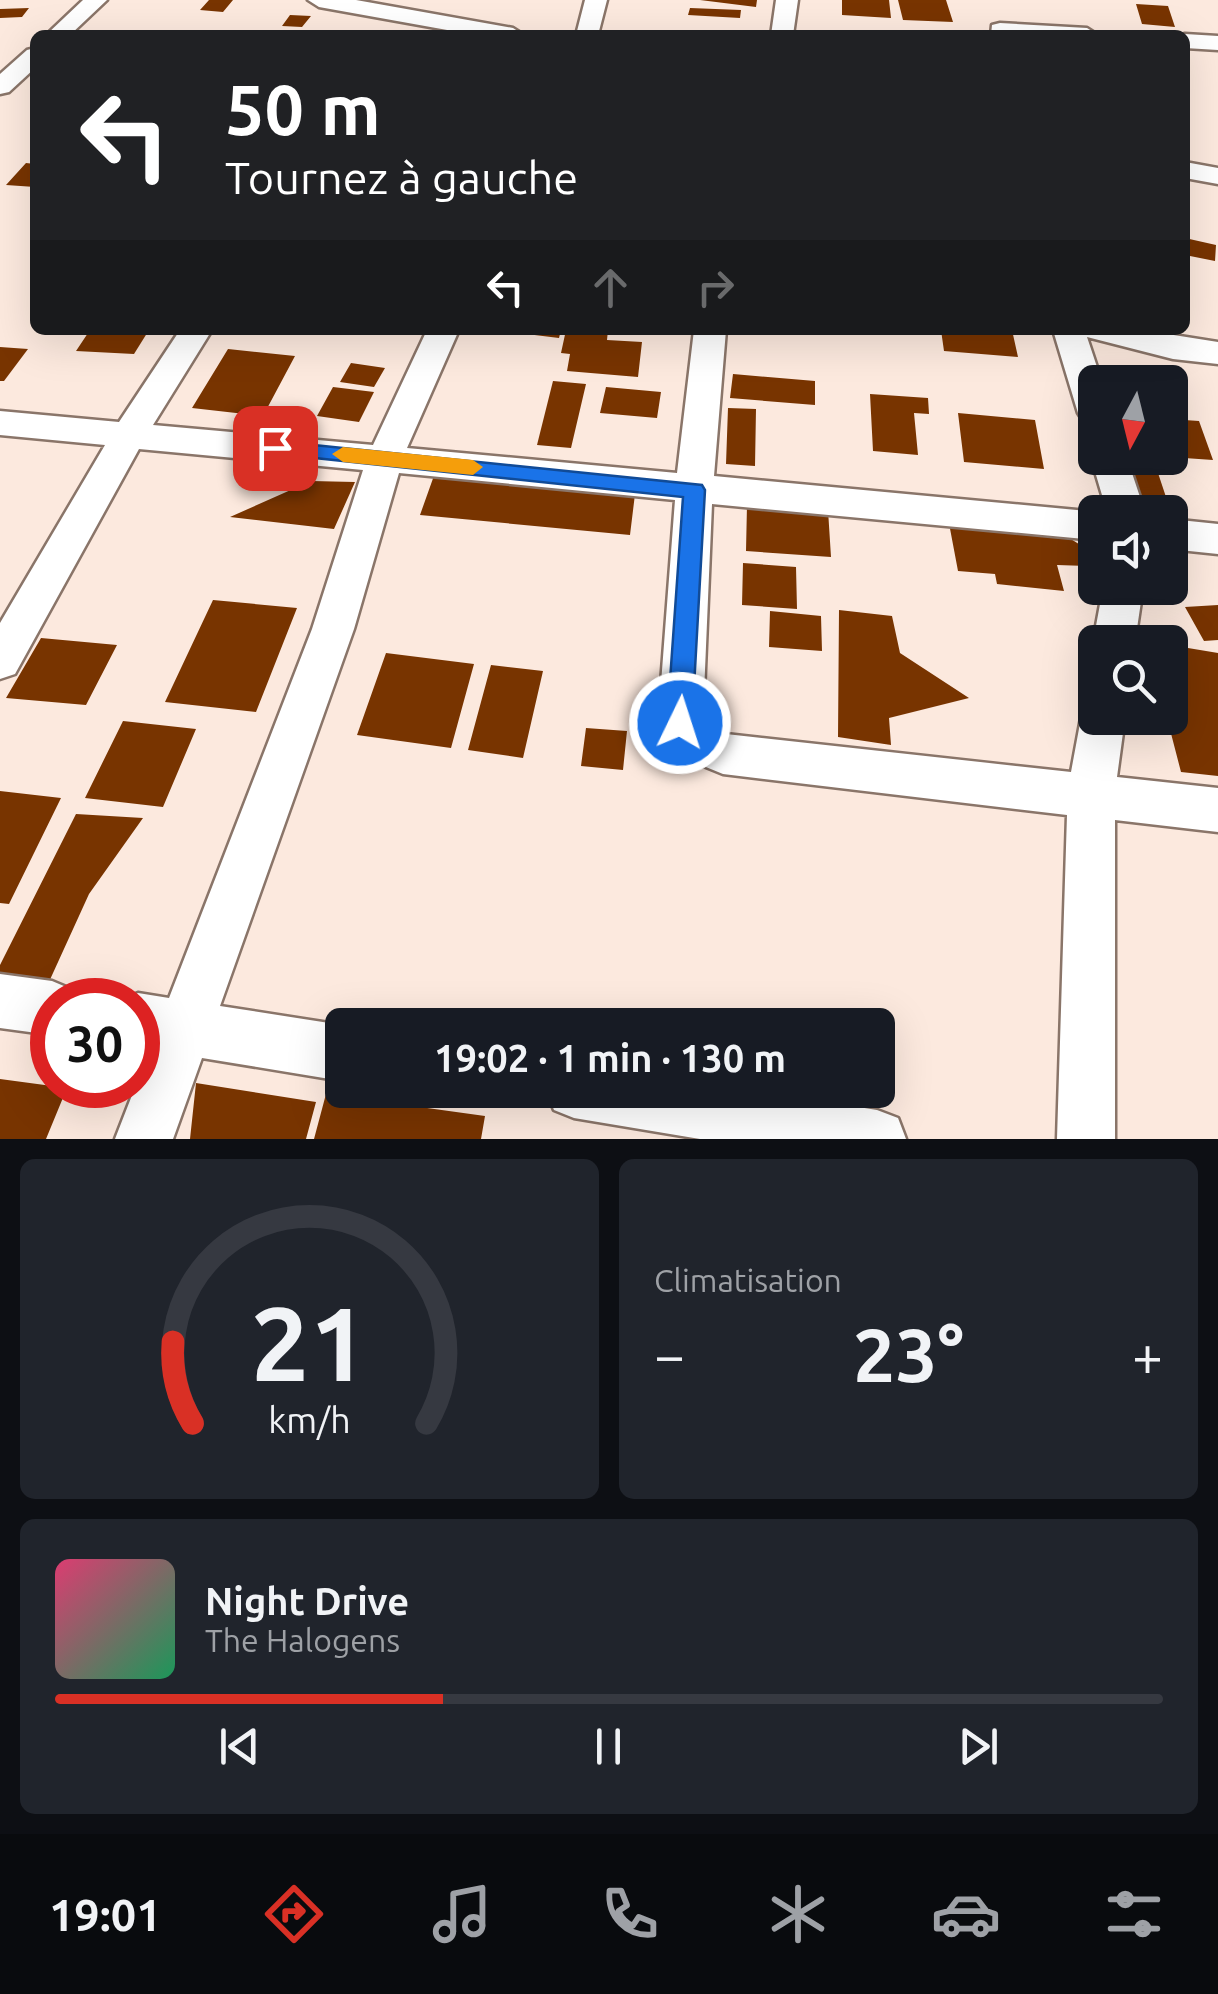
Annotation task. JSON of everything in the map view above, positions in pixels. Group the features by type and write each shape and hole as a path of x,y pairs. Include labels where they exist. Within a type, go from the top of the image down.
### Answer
{"street":[{"path":"63,30 96,0"},
{"path":"319,0 398,6 493,30"},
{"path":"588,30 596,0"},
{"path":"783,30 786,0"},
{"path":"384,30 398,6"},
{"path":"1000,27 1033,30"},
{"path":"1190,41 1218,43"},
{"path":"0,87 30,60"},
{"path":"1190,171 1218,176"},
{"path":"0,661 129,435 193,335"},
{"path":"144,1139 161,1024 333,629 385,458 441,335"},
{"path":"710,335 694,490 680,723 694,742 723,754 1218,810"},
{"path":"1071,335 1080,365"},
{"path":"1120,335 1173,348 1218,353"},
{"path":"0,423 1078,524"},
{"path":"1188,536 1218,539"},
{"path":"1086,1139 1092,795 1101,735"},
{"path":"0,1001 30,1005"},
{"path":"161,1024 325,1049"},
{"path":"685,1108 877,1139"}],"building":[{"path":"209,0 233,0 223,12 200,10"},
{"path":"700,0 757,0 756,7"},
{"path":"842,0 889,0 891,18 842,15"},
{"path":"898,0 946,0 953,22 903,20"},
{"path":"1136,4 1168,6 1175,27 1142,24"},
{"path":"29,8 22,17 0,18 0,9"},
{"path":"690,8 741,10 740,18 688,15"},
{"path":"290,15 311,16 302,27 282,26"},
{"path":"26,163 30,163 30,187 6,185"},
{"path":"1190,239 1216,245 1215,261 1190,256"},
{"path":"87,335 146,335 134,354 76,351"},
{"path":"565,335 608,335 607,340 642,342 638,377 567,371 570,354 561,353"},
{"path":"942,335 1013,335 1018,357 944,351"},
{"path":"0,347 28,349 4,381 0,381"},
{"path":"228,349 295,356 263,416 192,408"},
{"path":"351,363 385,368 374,387 340,382"},
{"path":"733,374 815,381 815,405 730,398"},
{"path":"553,381 586,384 571,448 537,445"},
{"path":"333,387 374,392 359,422 317,416"},
{"path":"606,387 661,392 657,418 600,413"},
{"path":"870,394 928,398 929,414 914,413 918,455 873,451"},
{"path":"728,408 756,409 755,466 726,464"},
{"path":"958,413 1035,420 1044,469 964,462"},
{"path":"1188,420 1199,421 1213,460 1188,458"},
{"path":"436,470 636,486 630,535 420,515"},
{"path":"1121,475 1159,475 1165,495 1126,495"},
{"path":"311,481 355,482 334,529 230,517"},
{"path":"747,505 828,510 831,557 746,551"},
{"path":"948,518 1050,526 1078,544 1078,566 1057,565 1064,591 997,584 995,574 958,571"},
{"path":"743,563 796,567 797,609 742,605"},
{"path":"213,600 297,608 256,712 165,702"},
{"path":"1218,605 1218,640 1204,641 1185,607"},
{"path":"839,610 892,616 900,653 969,698 889,718 891,745 838,737"},
{"path":"770,611 821,616 822,651 769,647"},
{"path":"41,638 117,645 86,705 6,698"},
{"path":"1188,648 1218,653 1218,776 1181,772 1171,735 1188,735"},
{"path":"386,653 474,664 451,748 357,735"},
{"path":"491,665 543,671 523,758 468,750"},
{"path":"123,721 196,729 163,807 85,798"},
{"path":"586,728 627,731 623,770 581,766"},
{"path":"0,791 61,798 9,904 0,903"},
{"path":"76,814 143,818 89,894 51,978 30,978 30,981 0,977 0,965"},
{"path":"0,1079 30,1083 30,1108 59,1108 46,1139 0,1139"},
{"path":"196,1083 316,1102 306,1139 190,1139"},
{"path":"325,1098 325,1108 427,1108 485,1116 481,1139 314,1139"}],"slow traffic":[{"path":"343,454 473,467"}],"route":[{"path":"275,448 694,490 680,723"}]}
